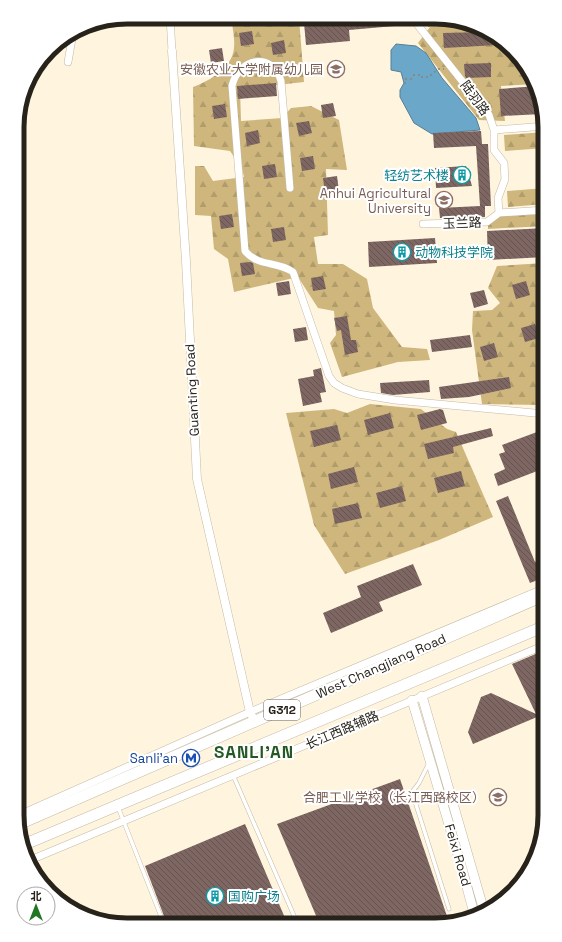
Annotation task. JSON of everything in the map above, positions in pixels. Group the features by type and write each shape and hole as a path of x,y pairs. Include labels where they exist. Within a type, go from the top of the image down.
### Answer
{"highway":[{"name":"West Changjiang Road","path":"24,822 253,717 538,599"},
{"name":"West Changjiang Road","path":"28,842 538,629"}],"main road":[{"name":"Feixi Road","path":"422,696 483,906"},
{"name":"Feixi Road","path":"412,700 473,911"}],"street":[{"path":"170,24 172,50"},
{"name":"陆羽路","path":"417,24 489,115 494,130 494,150 504,164 505,179 498,198 499,213"},
{"path":"68,62 71,41"},
{"name":"Guanting Road","path":"172,50 186,261 196,479 253,717"},
{"path":"290,188 278,71 272,65 259,61 249,62 234,75 232,86 245,251 252,259 263,263 285,267 293,272 329,376 334,383 358,394 395,400 538,413"},
{"path":"494,130 538,127"},
{"name":"玉兰路","path":"423,224 487,222 499,213 538,210"},
{"path":"24,813 253,717 538,591"},
{"name":"长江西路辅路","path":"34,859 538,648"}],"lane":[{"path":"430,760 419,783 412,792 449,909"},
{"path":"233,775 295,918"},
{"path":"117,806 162,918"}],"path":[{"path":"420,27 446,25"},
{"path":"406,84 406,79 411,79 414,75 429,77 438,69 451,69"}],"green space":[{"path":"232,24 299,24 304,82 240,89 241,121 282,118 291,108 311,106 339,120 347,170 326,169 328,235 314,237 318,264 343,264 367,279 373,308 402,347 427,349 430,360 398,362 342,377 330,343 336,335 334,311 318,308 298,277 234,292 228,259 214,249 211,216 195,215 195,166 204,166 213,181 244,177 242,168 230,151 194,146 193,87 207,81 225,67 232,55 234,48"},
{"path":"432,24 449,25 475,32 498,45 508,54 517,64 529,84 501,86 505,121 479,120 418,43"},
{"path":"538,133 538,149 505,151 504,135"},
{"path":"538,189 538,205 508,207 507,191"},
{"path":"538,214 538,226 488,229 488,224 499,216"},
{"path":"538,263 538,405 482,404 472,330 473,311 492,310 500,303 488,288 497,266"},
{"path":"370,404 421,409 447,429 456,432 493,517 439,540 345,574 314,525 286,413 334,409 347,413"}],"water":[{"path":"396,44 416,46 426,53 442,78 476,118 480,130 432,134 414,123 400,97 400,90 404,83 401,72 391,70 391,50"}],"building":[{"path":"304,24 406,24 349,30 350,41 306,45"},
{"path":"252,31 254,44 241,46 239,33"},
{"path":"475,32 497,45 444,48 443,33"},
{"path":"284,40 286,53 273,55 271,43"},
{"path":"222,48 224,61 211,63 209,50"},
{"path":"491,63 491,77 466,78 464,64"},
{"path":"276,83 277,96 238,99 237,86"},
{"path":"530,87 537,114 501,116 499,89"},
{"path":"333,103 336,116 323,118 321,105"},
{"path":"225,104 227,117 214,119 212,106"},
{"path":"309,121 312,133 299,136 296,123"},
{"path":"258,130 260,143 247,146 245,133"},
{"name":"轻纺艺术楼","path":"481,131 482,144 488,144 491,206 485,206 485,217 440,218 439,208 480,206 476,146 434,148 433,133"},
{"path":"313,156 315,169 302,171 300,158"},
{"path":"275,164 277,177 264,179 262,166"},
{"path":"466,166 472,186 436,188 435,168"},
{"path":"337,176 339,191 325,193 323,178"},
{"path":"232,214 234,227 221,229 219,216"},
{"path":"284,227 286,240 273,242 271,229"},
{"path":"538,228 538,257 488,260 487,231"},
{"name":"动物科技学院","path":"435,238 437,263 369,267 368,242"},
{"path":"240,263 253,263 255,274 242,276"},
{"path":"323,276 326,289 313,291 311,278"},
{"path":"289,281 291,294 278,296 276,283"},
{"path":"526,281 530,295 516,299 512,285"},
{"path":"484,290 488,304 474,308 470,293"},
{"path":"347,316 351,340 356,340 358,352 345,355 341,330 337,331 334,318"},
{"path":"535,324 538,338 525,342 521,328"},
{"path":"306,327 308,340 295,342 293,329"},
{"path":"470,335 472,347 432,352 430,340"},
{"path":"494,343 498,357 484,361 480,347"},
{"path":"321,368 326,392 320,393 322,402 303,406 298,379 314,376 313,370"},
{"path":"509,377 511,388 469,397 441,399 439,387"},
{"path":"429,380 430,392 393,395 381,393 380,383"},
{"path":"440,409 443,410 447,423 421,430 417,415"},
{"path":"390,413 394,428 368,435 364,420"},
{"path":"337,425 341,440 314,447 310,431"},
{"path":"491,428 493,436 453,447 454,453 428,459 424,444"},
{"path":"538,432 538,471 498,486 494,474 505,469 499,454 505,452 502,445"},
{"path":"354,467 358,482 331,489 328,474"},
{"path":"461,471 465,486 438,493 434,478"},
{"path":"402,486 406,501 380,508 376,493"},
{"path":"508,496 535,562 538,561 538,580 530,583 496,501"},
{"path":"358,503 362,518 335,524 332,509"},
{"path":"413,564 422,585 379,602 383,611 331,633 323,613 361,597 357,586"},
{"path":"538,653 538,719 537,717 473,744 468,732 481,697 491,693 536,714 512,664"},
{"path":"400,779 447,917 317,918 277,824"},
{"name":"国购广场","path":"245,824 285,918 165,918 145,866"}],"place":[{"name":"安徽农业大学附属幼儿园","path":"336,69"},
{"name":"轻纺艺术楼","path":"462,175"},
{"name":"Anhui Agricultural University","path":"444,200"},
{"name":"动物科技学院","path":"402,252"},
{"name":"Sanli'an","path":"191,758"},
{"name":"合肥工业学校（长江西路校区）","path":"498,797"},
{"name":"国购广场","path":"215,896"}],"district":[{"name":"SANLI'AN","path":"254,752"}]}
